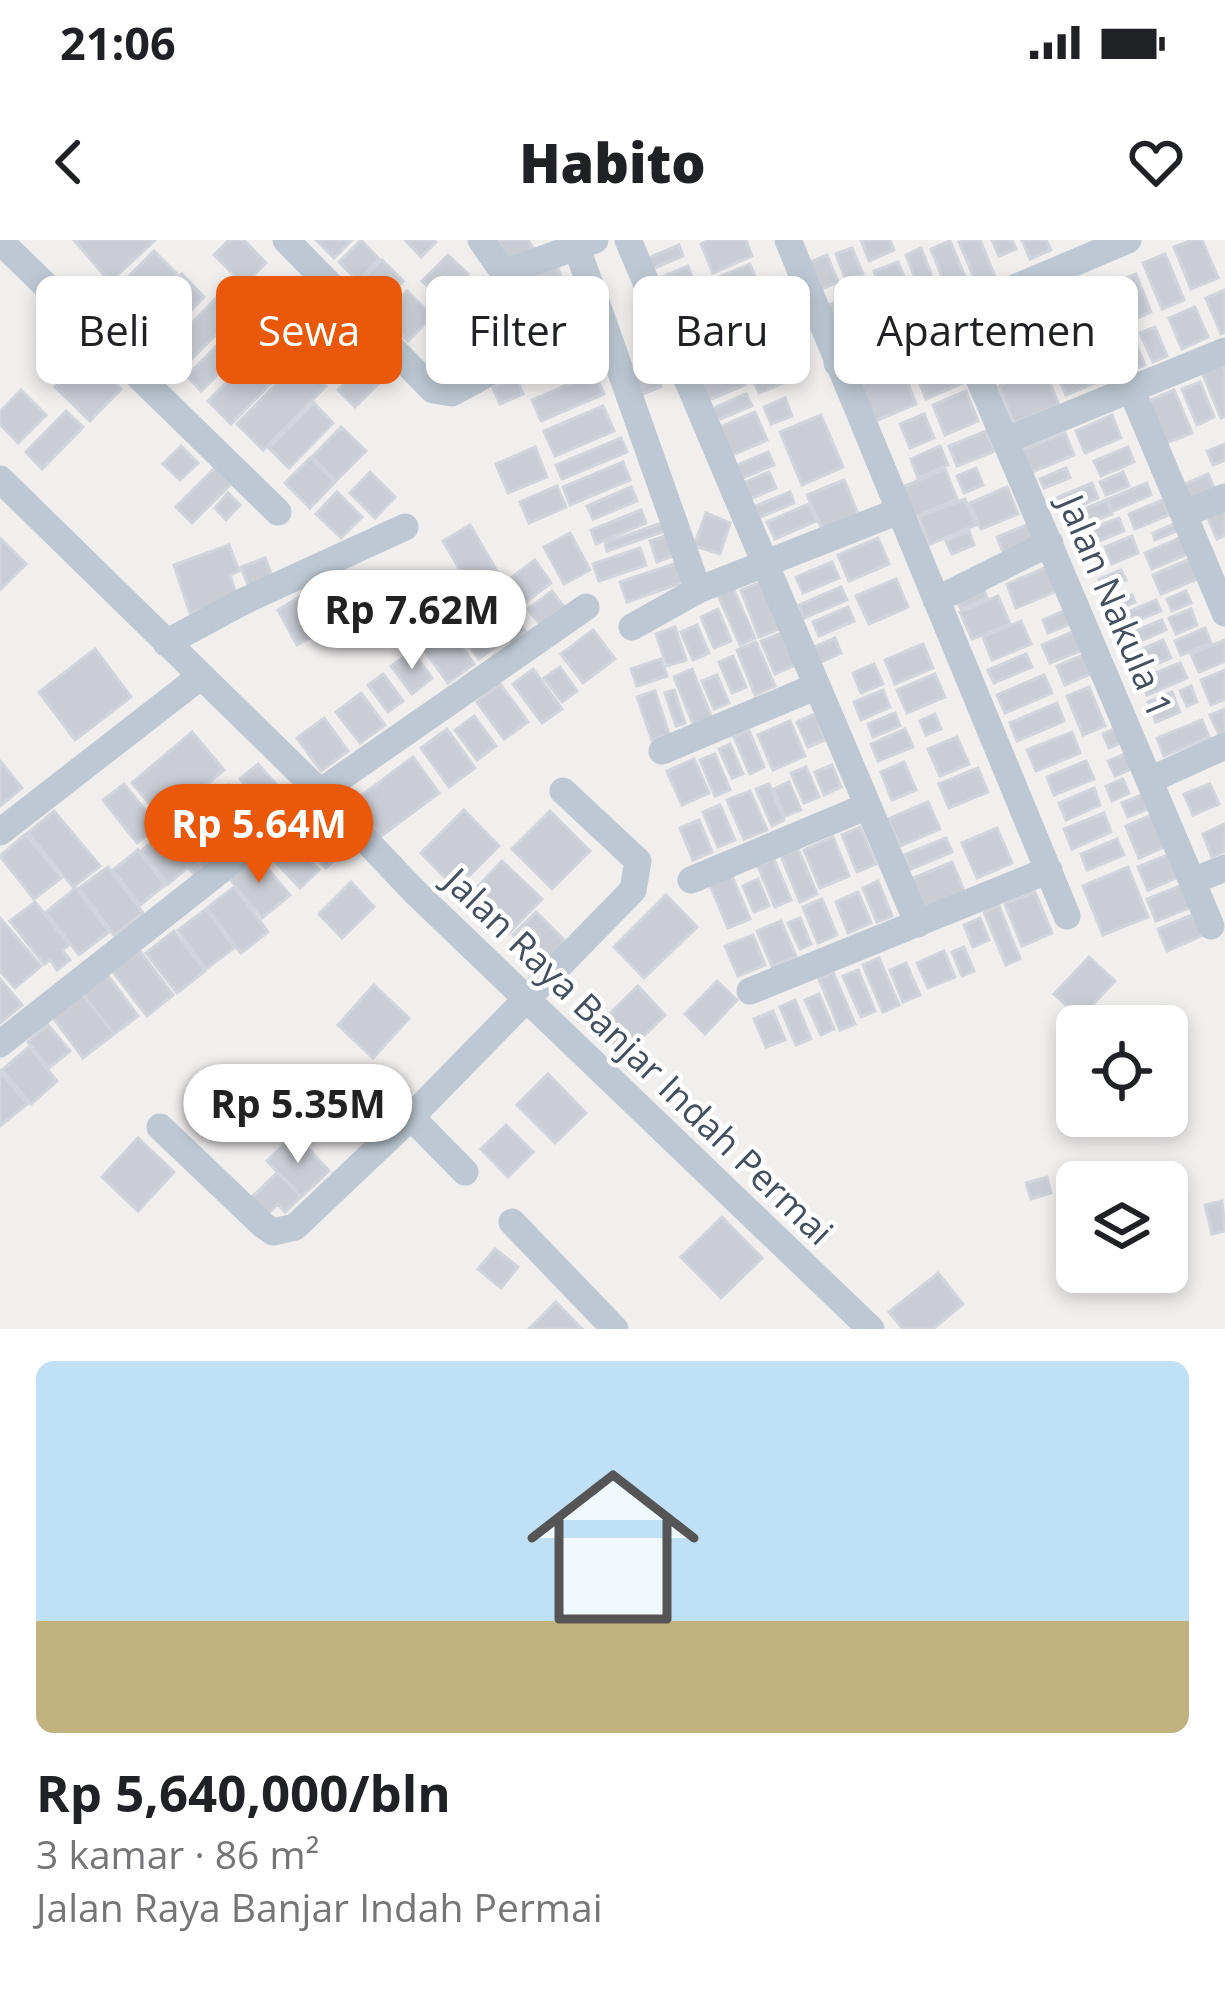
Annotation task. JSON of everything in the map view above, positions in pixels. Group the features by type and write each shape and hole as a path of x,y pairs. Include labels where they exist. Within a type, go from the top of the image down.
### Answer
{"street":[{"path":"286,240 417,375 443,393 452,393 498,368 503,360 504,273 481,240"},
{"path":"628,240 917,923"},
{"path":"788,240 834,355"},
{"path":"1044,276 1128,240"},
{"path":"0,241 278,512"},
{"path":"504,273 586,244 698,590"},
{"path":"1007,440 1225,351"},
{"path":"846,384 1067,916"},
{"name":"Jalan Nakula 1","path":"982,384 1211,926"},
{"path":"1131,389 1225,613"},
{"name":"Jalan Raya Banjar Indah Permai","path":"0,479 320,792 414,891 871,1329"},
{"path":"1185,514 1225,497"},
{"path":"632,627 698,590 899,511"},
{"path":"166,643 242,602 405,527"},
{"path":"936,600 1050,544"},
{"path":"0,1044 320,792 586,607"},
{"path":"0,832 201,676"},
{"path":"662,751 817,686"},
{"path":"1150,780 1225,746"},
{"path":"160,1127 263,1225 281,1232 295,1227 411,1117 633,890 638,861 563,791"},
{"path":"691,880 865,807"},
{"path":"1193,881 1225,868"},
{"path":"750,991 1048,870"},
{"path":"411,1117 464,1172"},
{"path":"512,1222 615,1329"}],"building":[{"path":"74,240 155,240 116,276 105,276"},
{"path":"229,240 244,240 266,263 253,276 235,276 214,255"},
{"path":"316,240 352,240 334,258"},
{"path":"361,240 379,259 363,276 353,276 339,262"},
{"path":"498,240 528,240 534,250 510,263"},
{"path":"746,240 752,256 713,273 701,244"},
{"path":"861,240 890,240 894,250 869,261"},
{"path":"980,240 995,276 973,276 959,242"},
{"path":"992,240 1012,240 1016,249 999,256"},
{"path":"1022,240 1046,240 1051,250 1030,259"},
{"path":"1202,240 1218,278 1191,289 1174,247"},
{"path":"406,241 436,242 421,257"},
{"path":"950,241 965,276 942,276 931,249"},
{"path":"679,245 683,256 650,270 646,259"},
{"path":"852,248 863,274 844,276 836,254"},
{"path":"921,248 932,276 914,276 906,255"},
{"path":"154,251 177,274 175,276 129,276"},
{"path":"1165,254 1184,300 1162,309 1143,263"},
{"path":"448,255 468,274 466,276 427,276"},
{"path":"827,255 834,284 822,289 810,262"},
{"path":"382,260 398,276 366,276"},
{"path":"555,261 561,276 519,276"},
{"path":"898,262 904,276 876,276 874,271"},
{"path":"750,264 755,276 722,276"},
{"path":"688,266 692,276 664,276"},
{"path":"1138,279 1151,312 1138,318"},
{"path":"192,284 204,297 192,309"},
{"path":"1225,290 1225,332 1221,334 1206,298"},
{"path":"407,291 426,310 426,322 408,341 402,335 402,296"},
{"path":"216,298 216,334 192,359 192,323"},
{"path":"1195,307 1208,337 1182,349 1169,318"},
{"path":"1155,327 1167,356 1153,362 1140,333"},
{"path":"216,346 216,376 201,391 192,381 192,371"},
{"path":"1225,360 1225,416 1221,418 1201,370"},
{"path":"1200,382 1214,417 1197,425 1182,389"},
{"path":"116,384 121,389 90,421 55,387"},
{"path":"225,384 270,384 231,424 208,401"},
{"path":"276,384 326,386 263,450 237,424"},
{"path":"344,384 378,384 355,407 338,390"},
{"path":"519,384 523,394 500,404 493,388"},
{"path":"569,384 600,384 604,394 541,421 532,400"},
{"path":"635,384 660,384 661,387 640,395"},
{"path":"702,384 745,385 702,403 695,387"},
{"path":"755,384 781,384 759,393"},
{"path":"857,384 908,384 916,404 873,422"},
{"path":"920,384 960,384 926,399"},
{"path":"1050,384 1059,405 1014,423 999,386"},
{"path":"1061,384 1093,384 1066,395"},
{"path":"21,390 46,415 18,443 0,424 0,412"},
{"path":"1174,390 1192,433 1161,445 1144,403"},
{"path":"966,391 978,421 945,435 933,405"},
{"path":"746,394 752,406 713,422 709,410"},
{"path":"785,398 792,416 771,424 764,407"},
{"path":"314,403 333,423 289,468 269,448"},
{"path":"603,406 614,431 555,456 544,431"},
{"path":"66,411 83,427 42,469 26,452"},
{"path":"755,412 767,440 725,458 713,430"},
{"path":"924,414 934,438 910,448 900,424"},
{"path":"821,415 843,467 802,485 780,432"},
{"path":"1112,415 1121,438 1085,453 1076,431"},
{"path":"341,427 366,451 336,481 312,457"},
{"path":"986,431 995,451 957,466 949,446"},
{"path":"1065,433 1074,455 1032,472 1023,450"},
{"path":"621,438 627,452 562,479 556,465"},
{"path":"1225,444 1225,460 1213,465 1207,451"},
{"path":"181,446 198,463 180,480 163,464"},
{"path":"940,446 948,465 918,478 911,459"},
{"path":"535,447 547,477 508,493 496,464"},
{"path":"1128,447 1134,462 1101,476 1094,461"},
{"path":"768,452 774,465 740,479 735,466"},
{"path":"310,458 335,482 310,508 285,483"},
{"path":"623,462 630,480 570,505 563,487"},
{"path":"215,468 231,484 192,523 176,507"},
{"path":"976,468 983,485 964,493 957,476"},
{"path":"1066,468 1070,478 1044,488 1040,479"},
{"path":"945,469 957,499 911,518 898,489"},
{"path":"370,472 395,497 375,518 350,493"},
{"path":"769,472 776,488 750,499 743,483"},
{"path":"1123,472 1129,486 1106,495 1100,482"},
{"path":"1208,474 1217,495 1187,507 1178,487"},
{"path":"844,480 858,514 822,529 807,495"},
{"path":"1092,483 1098,498 1062,513 1056,498"},
{"path":"1147,483 1151,495 1113,511 1108,499"},
{"path":"557,486 566,507 529,523 520,502"},
{"path":"631,487 637,501 593,519 587,506"},
{"path":"1007,487 1018,514 981,529 970,503"},
{"path":"337,492 362,517 341,538 316,514"},
{"path":"790,492 794,503 756,519 751,508"},
{"path":"228,493 240,505 226,520 215,508"},
{"path":"965,499 976,525 930,544 919,517"},
{"path":"1106,500 1112,514 1087,524 1081,510"},
{"path":"1163,500 1169,515 1135,529 1129,514"},
{"path":"809,504 816,521 775,539 767,522"},
{"path":"1225,506 1225,535 1217,539 1206,514"},
{"path":"641,510 646,523 596,544 591,530"},
{"path":"706,513 730,523 720,554 694,546"},
{"path":"1119,518 1124,531 1099,541 1093,528"},
{"path":"1034,522 1042,542 1005,557 997,537"},
{"path":"662,523 665,531 607,551 605,543"},
{"path":"1176,523 1179,530 1155,540 1153,533"},
{"path":"470,525 497,571 470,587 443,541"},
{"path":"969,531 974,545 952,554 946,541"},
{"path":"570,533 590,570 564,584 544,547"},
{"path":"668,535 675,555 657,562 650,541"},
{"path":"1132,536 1138,553 1112,564 1105,547"},
{"path":"1182,537 1188,554 1152,569 1145,553"},
{"path":"0,538 26,564 0,590"},
{"path":"878,538 889,564 849,581 838,555"},
{"path":"229,545 239,571 230,575 237,597 190,613 174,565"},
{"path":"640,548 646,565 599,581 593,564"},
{"path":"265,558 275,583 251,592 241,567"},
{"path":"1192,558 1200,578 1161,594 1153,575"},
{"path":"535,560 551,583 525,603 508,580"},
{"path":"832,562 839,578 803,593 796,577"},
{"path":"677,563 684,582 627,602 620,582"},
{"path":"1052,565 1062,589 1016,608 1007,584"},
{"path":"1121,570 1126,580 1103,589 1099,579"},
{"path":"896,579 908,607 869,624 856,596"},
{"path":"764,581 782,628 759,637 741,590"},
{"path":"327,583 356,627 334,642 305,598"},
{"path":"981,583 987,598 961,609 954,595"},
{"path":"841,587 847,600 804,618 799,605"},
{"path":"733,588 755,638 740,645 718,595"},
{"path":"552,591 564,607 540,625 528,609"},
{"path":"1186,591 1191,603 1172,611 1167,599"},
{"path":"1132,595 1135,602 1114,611 1111,604"},
{"path":"301,596 321,632 297,645 278,610"},
{"path":"998,596 1010,624 972,639 960,612"},
{"path":"473,598 504,640 479,659 448,617"},
{"path":"1156,600 1161,611 1116,629 1112,619"},
{"path":"428,601 474,664 448,683 403,621"},
{"path":"503,602 525,631 511,641 490,612"},
{"path":"848,607 854,621 819,636 813,622"},
{"path":"718,609 731,641 714,648 701,617"},
{"path":"1068,609 1073,623 1048,633 1043,620"},
{"path":"1191,609 1197,625 1176,634 1169,618"},
{"path":"1162,620 1166,630 1124,648 1120,637"},
{"path":"1021,621 1031,644 992,660 983,637"},
{"path":"697,625 709,653 693,660 681,632"},
{"path":"675,627 686,660 667,666 656,634"},
{"path":"1205,628 1211,643 1181,655 1175,641"},
{"path":"593,630 615,659 583,683 561,654"},
{"path":"1077,630 1085,649 1050,663 1042,645"},
{"path":"784,632 798,664 775,674 761,641"},
{"path":"835,638 841,653 821,662 814,647"},
{"path":"1163,640 1171,658 1129,675 1122,658"},
{"path":"1225,640 1225,661 1199,672 1191,654"},
{"path":"756,642 775,686 755,695 737,650"},
{"path":"923,644 933,668 895,684 885,660"},
{"path":"95,649 131,697 75,740 39,692"},
{"path":"412,651 432,678 412,694 391,666"},
{"path":"1088,653 1095,672 1065,685 1057,666"},
{"path":"1026,654 1032,667 994,683 988,670"},
{"path":"733,656 746,687 732,693 719,662"},
{"path":"661,659 667,676 637,686 631,669"},
{"path":"1180,663 1187,678 1147,695 1140,679"},
{"path":"874,664 883,684 861,693 853,673"},
{"path":"560,667 577,691 562,702 544,678"},
{"path":"533,669 562,709 542,723 513,684"},
{"path":"692,669 712,718 694,726 674,677"},
{"path":"1225,670 1225,699 1211,705 1201,680"},
{"path":"383,674 403,701 388,712 368,685"},
{"path":"935,674 945,697 907,713 897,690"},
{"path":"717,675 729,703 714,709 702,681"},
{"path":"1044,675 1052,693 1005,713 997,695"},
{"path":"500,684 528,722 504,739 477,702"},
{"path":"1191,686 1197,702 1187,706 1180,691"},
{"path":"1089,687 1105,726 1083,735 1067,696"},
{"path":"674,690 685,723 676,726 665,693"},
{"path":"883,690 890,707 861,720 854,702"},
{"path":"655,691 669,734 652,740 637,697"},
{"path":"1172,692 1180,712 1156,722 1148,702"},
{"path":"361,693 385,725 360,743 336,712"},
{"path":"1057,703 1064,721 1017,741 1010,723"},
{"path":"1225,709 1225,732 1219,735 1210,715"},
{"path":"895,713 900,726 873,737 868,724"},
{"path":"815,714 825,740 808,747 797,722"},
{"path":"935,714 941,729 926,735 920,721"},
{"path":"474,716 496,746 477,760 455,730"},
{"path":"324,718 348,751 321,771 297,738"},
{"path":"1202,720 1209,737 1164,756 1157,738"},
{"path":"790,721 805,756 773,770 758,735"},
{"path":"1124,725 1130,739 1109,748 1103,734"},
{"path":"447,729 475,768 449,787 421,748"},
{"path":"905,729 913,747 878,761 871,744"},
{"path":"749,731 764,767 750,774 734,737"},
{"path":"192,732 224,770 164,821 132,783"},
{"path":"1072,732 1080,753 1036,771 1027,750"},
{"path":"957,737 969,764 940,776 928,749"},
{"path":"730,744 743,774 732,778 719,749"},
{"path":"1134,750 1140,765 1115,776 1108,761"},
{"path":"715,754 730,790 715,796 700,760"},
{"path":"413,757 439,793 380,837 354,801"},
{"path":"694,759 709,793 682,805 667,771"},
{"path":"0,761 22,788 0,806"},
{"path":"1086,761 1094,779 1054,795 1047,777"},
{"path":"904,762 916,790 892,800 881,772"},
{"path":"258,764 283,792 265,807 240,779"},
{"path":"832,765 841,787 824,795 815,772"},
{"path":"806,767 819,797 804,803 791,773"},
{"path":"978,768 988,792 949,808 939,784"},
{"path":"1123,779 1129,793 1112,801 1106,786"},
{"path":"789,782 801,810 785,816 774,789"},
{"path":"124,784 158,826 137,843 103,800"},
{"path":"769,784 784,820 772,826 756,789"},
{"path":"1210,784 1219,804 1193,815 1184,794"},
{"path":"229,785 260,822 232,845 201,808"},
{"path":"1094,788 1100,805 1066,820 1059,803"},
{"path":"750,791 767,830 744,839 727,800"},
{"path":"1149,792 1155,806 1128,817 1122,803"},
{"path":"928,802 940,829 900,846 888,819"},
{"path":"195,805 224,840 210,852 215,858 203,868 170,827"},
{"path":"720,805 735,840 718,847 703,812"},
{"path":"464,810 499,846 456,889 421,853"},
{"path":"54,811 100,866 73,887 28,833"},
{"path":"550,811 590,851 552,889 512,849"},
{"path":"1104,813 1111,832 1072,849 1064,829"},
{"path":"1156,813 1169,845 1139,858 1126,826"},
{"path":"699,820 712,852 693,860 680,828"},
{"path":"1225,824 1225,851 1212,857 1203,834"},
{"path":"319,825 344,850 326,868 301,842"},
{"path":"170,827 203,868 195,875 188,867 168,884 141,851"},
{"path":"860,827 876,864 857,872 842,835"},
{"path":"997,828 1012,863 977,878 962,843"},
{"path":"26,834 61,878 34,899 0,856"},
{"path":"833,837 849,876 820,888 804,850"},
{"path":"946,838 952,852 911,869 904,855"},
{"path":"1117,839 1124,855 1087,870 1081,854"},
{"path":"290,840 319,870 300,888 272,858"},
{"path":"798,849 817,894 800,902 781,856"},
{"path":"138,850 165,885 140,905 113,870"},
{"path":"1177,851 1186,874 1148,890 1138,867"},
{"path":"255,854 290,895 262,918 228,877"},
{"path":"774,859 791,900 775,907 758,866"},
{"path":"502,861 542,899 509,933 470,895"},
{"path":"952,862 964,891 924,909 911,879"},
{"path":"108,867 143,913 114,935 79,888"},
{"path":"1128,867 1148,917 1103,935 1083,886"},
{"path":"732,876 750,919 728,928 710,885"},
{"path":"758,879 769,906 754,912 743,886"},
{"path":"878,881 892,916 877,922 863,888"},
{"path":"351,882 374,907 342,938 319,914"},
{"path":"1185,884 1194,906 1156,921 1147,899"},
{"path":"234,887 268,932 241,953 207,908"},
{"path":"76,888 109,932 79,955 46,912"},
{"path":"858,892 871,923 848,933 836,902"},
{"path":"1035,892 1052,933 1022,946 1005,904"},
{"path":"666,895 697,927 644,978 614,947"},
{"path":"822,899 837,935 818,943 803,907"},
{"path":"35,902 69,945 62,950 70,960 57,970 50,960 44,964 10,921"},
{"path":"999,906 1020,959 1006,965 984,912"},
{"path":"206,909 234,948 206,969 178,930"},
{"path":"536,912 571,947 548,970 513,935"},
{"path":"1194,914 1203,935 1167,951 1158,929"},
{"path":"0,918 41,966 15,988 0,971"},
{"path":"800,918 811,944 800,949 788,923"},
{"path":"980,918 989,940 973,947 964,925"},
{"path":"781,921 796,956 772,966 757,931"},
{"path":"174,931 205,971 177,993 146,953"},
{"path":"753,935 765,965 738,976 725,946"},
{"path":"136,946 173,995 147,1016 109,967"},
{"path":"964,947 974,971 962,976 952,952"},
{"path":"944,951 955,977 928,988 917,963"},
{"path":"1089,957 1115,981 1092,1005 1066,1005 1054,994"},
{"path":"879,958 899,1005 883,1012 863,965"},
{"path":"906,963 920,995 903,1002 890,970"},
{"path":"103,969 138,1016 114,1034 78,988"},
{"path":"858,970 875,1011 861,1017 843,976"},
{"path":"833,972 855,1024 840,1030 819,979"},
{"path":"0,979 22,1005 0,1023"},
{"path":"717,981 737,1000 705,1034 685,1014"},
{"path":"374,985 409,1018 373,1058 338,1025"},
{"path":"638,986 665,1015 624,1055 597,1026"},
{"path":"78,988 114,1034 83,1058 48,1011"},
{"path":"819,994 834,1029 821,1035 805,1000"},
{"path":"795,1000 811,1039 796,1045 780,1007"},
{"path":"773,1011 785,1040 766,1047 754,1019"},
{"path":"48,1025 70,1051 49,1068 28,1042"},
{"path":"29,1047 57,1081 31,1104 2,1070"},
{"path":"0,1071 27,1104 0,1126"},
{"path":"548,1074 586,1113 555,1143 517,1105"},
{"path":"506,1125 533,1152 508,1177 481,1149"},
{"path":"295,1134 329,1171 301,1197 267,1161"},
{"path":"138,1138 174,1172 138,1211 102,1177"},
{"path":"278,1172 301,1197 285,1212 278,1204 267,1215 251,1198"},
{"path":"1047,1177 1051,1193 1031,1199 1026,1183"},
{"path":"1222,1201 1225,1231 1212,1234 1205,1205"},
{"path":"722,1217 762,1258 721,1298 681,1257"},
{"path":"495,1249 518,1267 501,1288 478,1269"},
{"path":"938,1273 963,1304 933,1329 903,1329 889,1312"},
{"path":"556,1302 582,1329 529,1329"}]}
